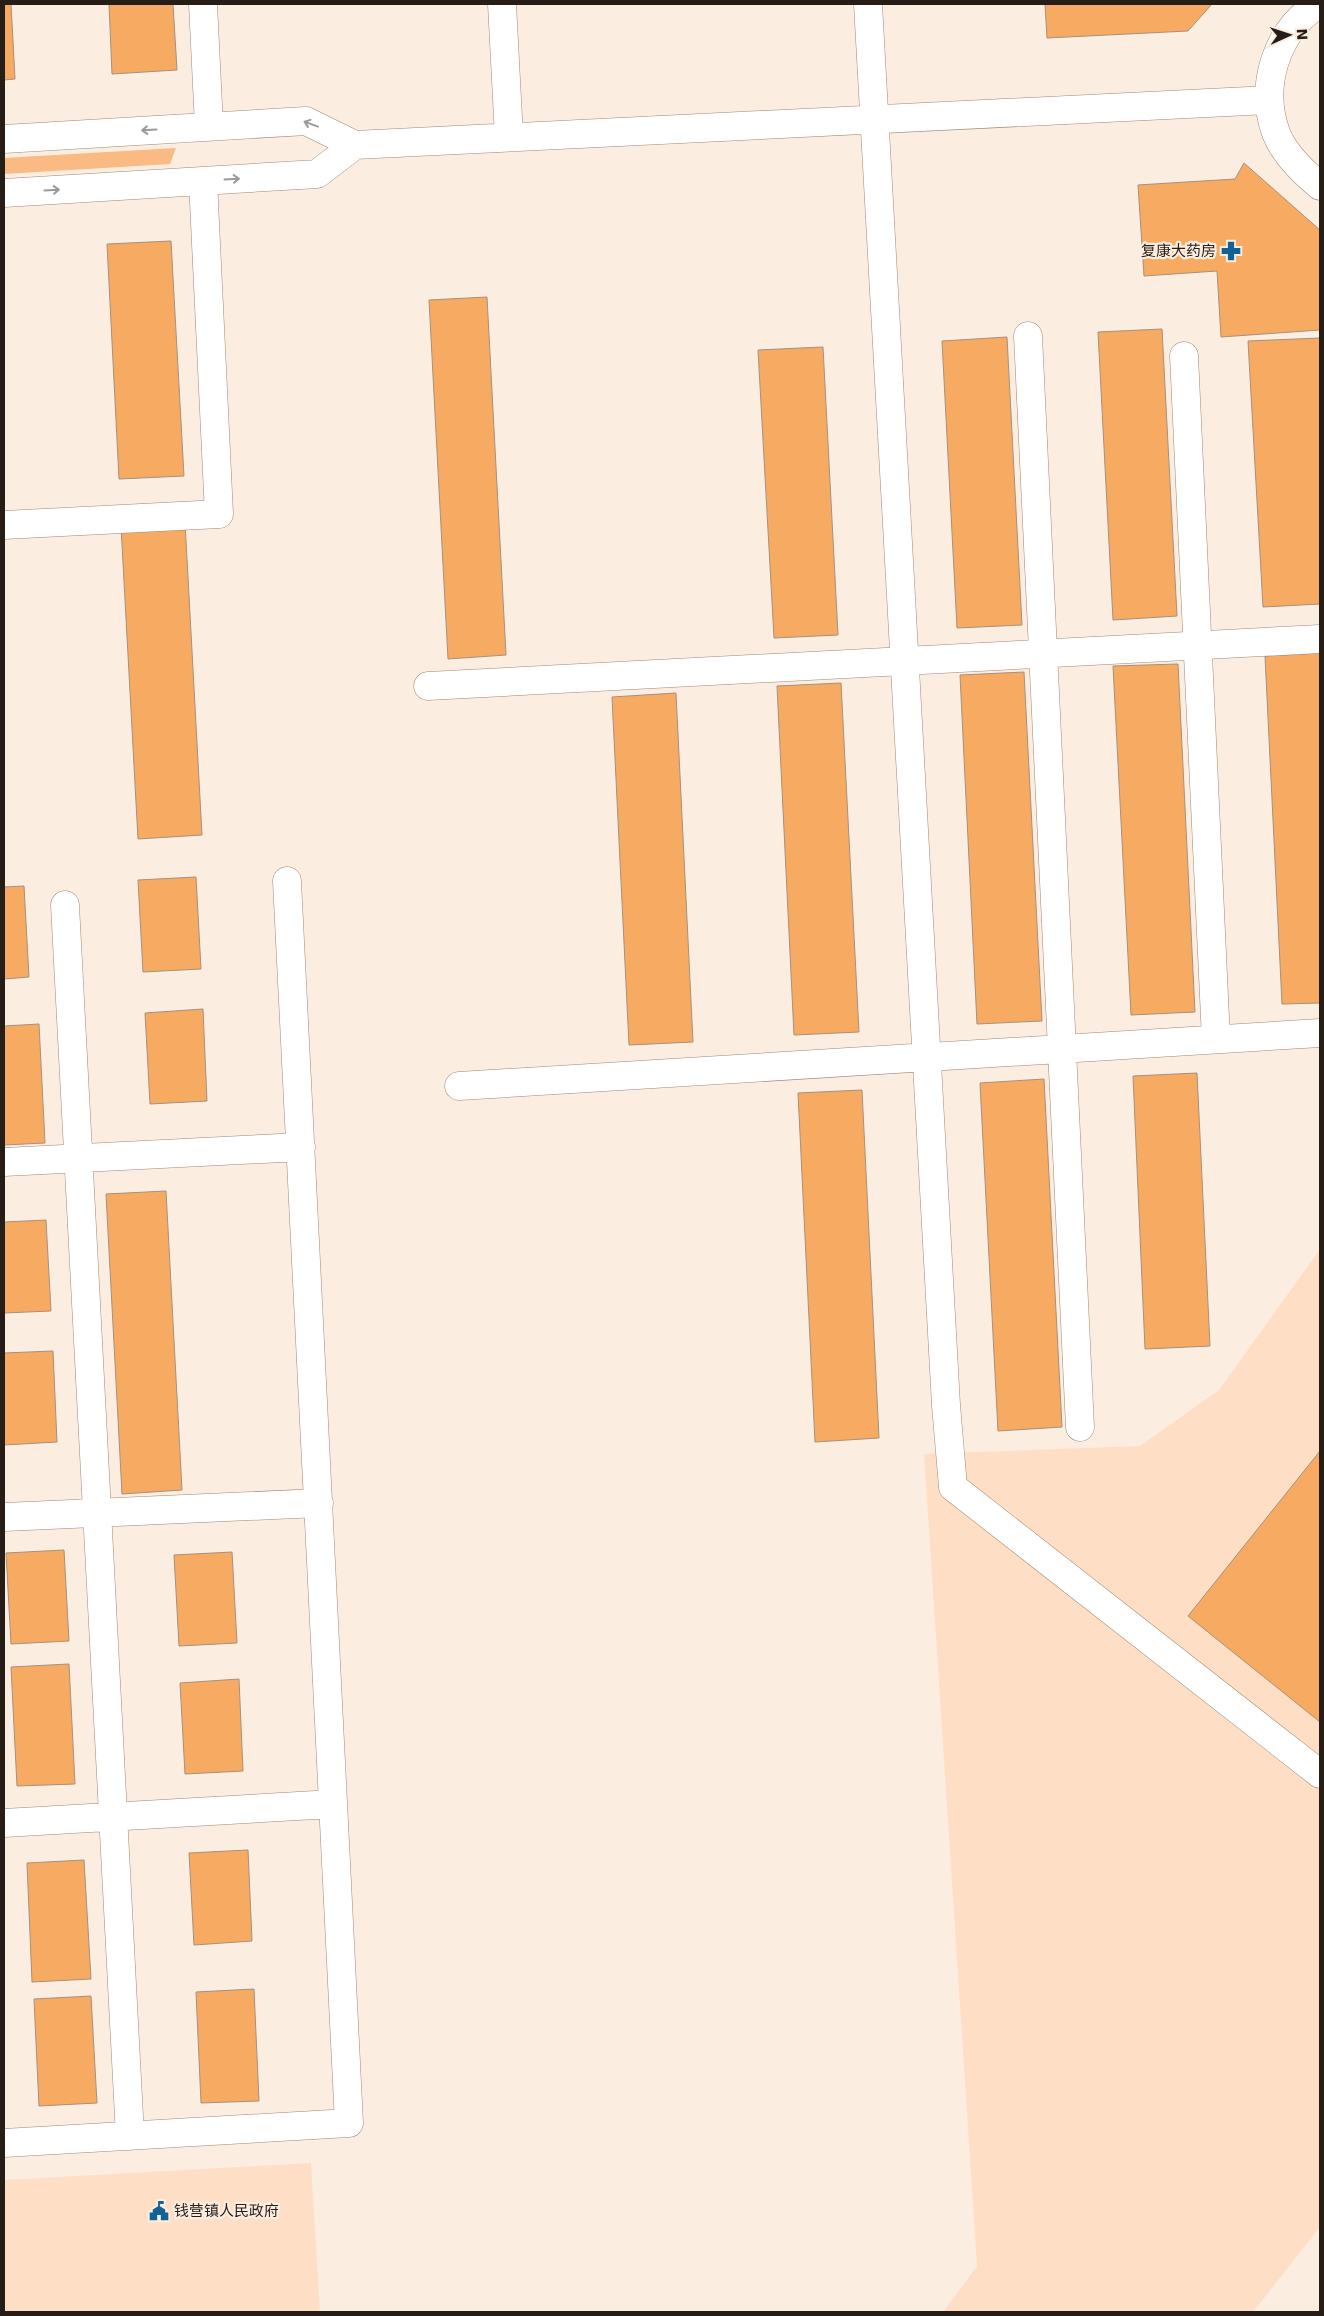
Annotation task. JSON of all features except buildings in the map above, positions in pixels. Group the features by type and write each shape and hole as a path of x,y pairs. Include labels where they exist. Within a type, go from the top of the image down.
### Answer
{"street":[{"path":"203,4 209,126"},
{"path":"502,4 509,137"},
{"path":"868,4 926,1058 946,1405 953,1487 1320,1774"},
{"path":"1319,4 1309,10 1286,35 1272,66 1269,100 1276,133 1294,163 1320,186"},
{"path":"4,139 306,121 355,145 1269,100"},
{"path":"4,193 317,174 355,145"},
{"path":"4,525 218,514 203,181"},
{"path":"1028,336 1080,1428"},
{"path":"1184,356 1216,1040"},
{"path":"428,686 1320,639"},
{"path":"4,2143 349,2123 287,881"},
{"path":"65,905 130,2136"},
{"path":"460,1086 1320,1033"},
{"path":"4,1162 301,1147"},
{"path":"4,1517 319,1503"},
{"path":"4,1824 333,1804"}],"shaded area":[{"path":"176,148 170,164 4,174 4,158"},
{"path":"1320,1249 1320,2227 1253,2312 943,2312 977,2266 924,1454 1140,1446 1219,1390"},
{"name":"钱营镇人民政府","path":"311,2163 320,2312 4,2312 4,2180"}],"place":[{"name":"复康大药房","path":"1231,251"},
{"name":"钱营镇人民政府","path":"159,2211"}]}
